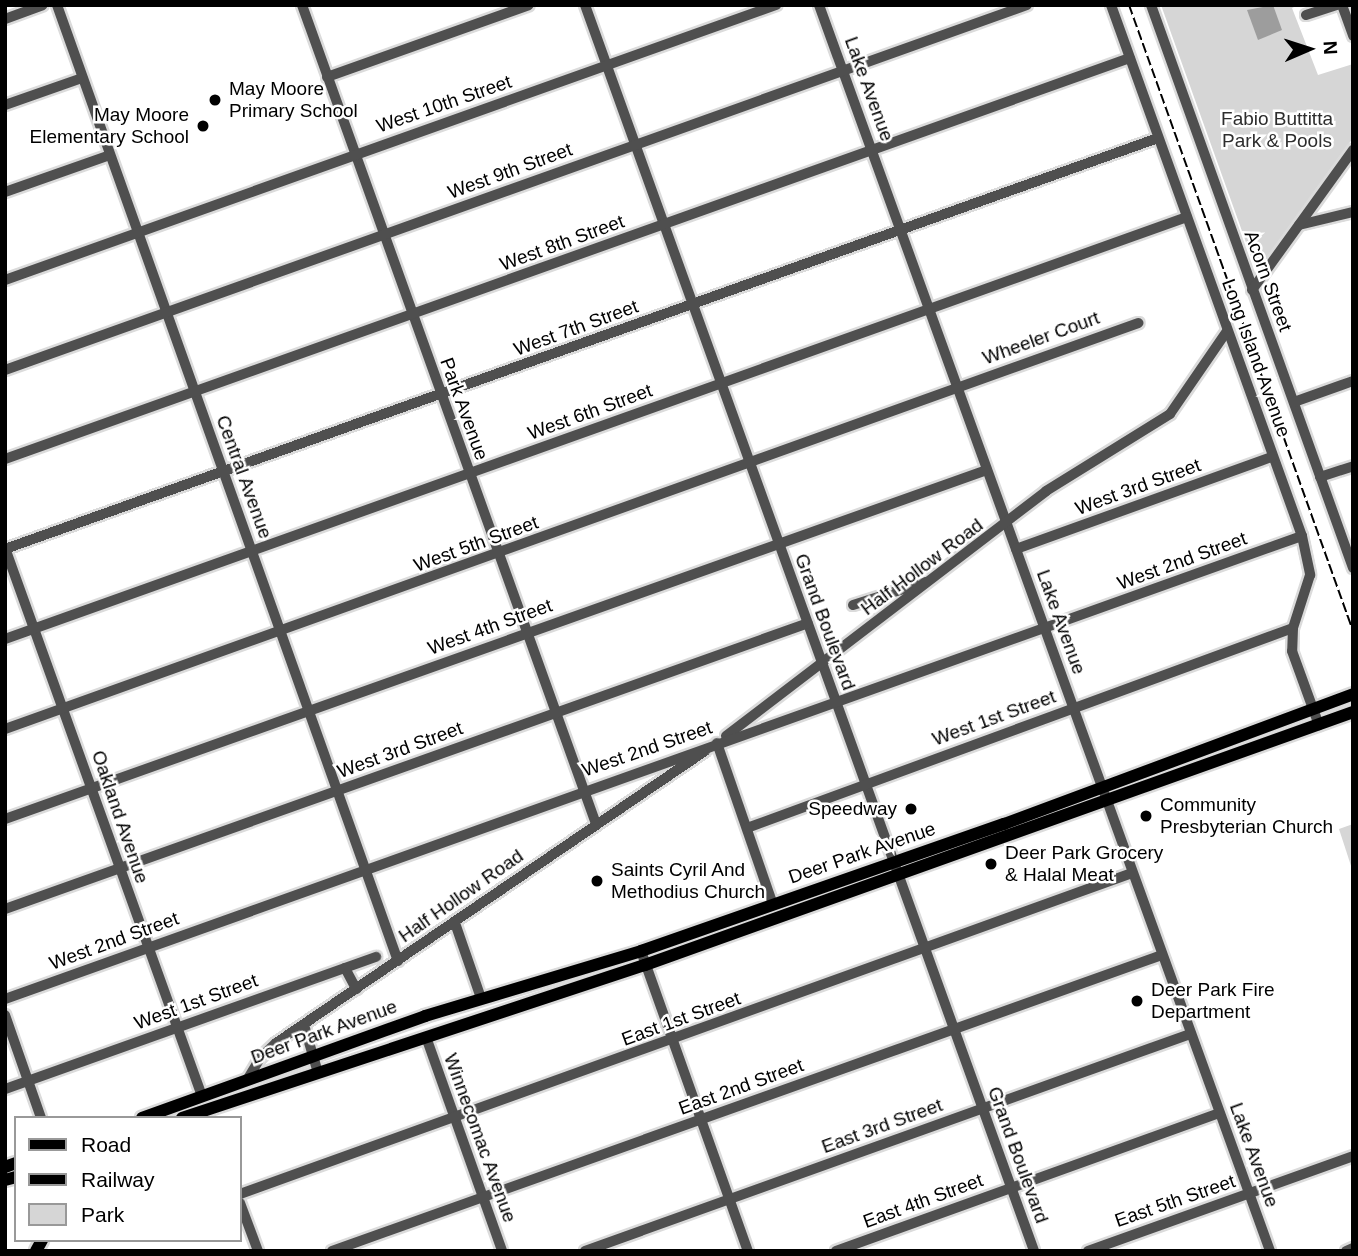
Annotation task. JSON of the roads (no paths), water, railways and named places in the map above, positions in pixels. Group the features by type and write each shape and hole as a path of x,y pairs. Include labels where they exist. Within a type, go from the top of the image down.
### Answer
{"main road":[{"name":"Deer Park Avenue","path":"208,1114 318,1073 645,965 1353,694"},
{"name":"Deer Park Avenue","path":"147,1116 481,998 641,951 773,905 1107,802 1353,712"}],"street":[{"path":"5,19 43,5"},
{"name":"Central Avenue","path":"57,5 398,961"},
{"name":"Park Avenue","path":"302,5 596,824"},
{"path":"327,77 529,5"},
{"name":"Grand Boulevard","path":"585,5 662,226 1034,1251"},
{"name":"West 10th Street","path":"5,280 776,5"},
{"name":"Lake Avenue","path":"819,5 1270,1251"},
{"name":"West 9th Street","path":"5,370 1027,5"},
{"name":"Long Island Avenue","path":"1111,5 1302,536 1310,575 1293,628 1292,651 1318,725"},
{"name":"Acorn Street","path":"1151,5 1353,568"},
{"path":"1307,15 1339,5 1353,36"},
{"name":"West 8th Street","path":"5,459 1130,58"},
{"path":"5,106 82,78"},
{"name":"West 7th Street","path":"5,549 1158,138"},
{"path":"1252,290 1353,150"},
{"path":"5,192 110,155"},
{"path":"1299,225 1353,212"},
{"name":"West 6th Street","path":"5,639 1187,217"},
{"name":"Wheeler Court","path":"958,389 1138,323"},
{"name":"Half Hollow Road","path":"247,1080 258,1061 304,1025 717,743 1006,525 1046,491 1170,414 1227,331"},
{"path":"1294,402 1353,382"},
{"name":"West 5th Street","path":"5,729 958,389"},
{"name":"West 3rd Street","path":"1016,549 1272,457"},
{"path":"1320,477 1353,466"},
{"name":"West 4th Street","path":"5,819 986,470"},
{"name":"West 2nd Street","path":"5,999 584,789 836,703 1302,536"},
{"name":"Oakland Avenue","path":"5,549 202,1096"},
{"path":"853,605 932,580"},
{"name":"West 3rd Street","path":"5,909 808,623"},
{"name":"West 1st Street","path":"747,828 1293,628"},
{"path":"717,743 773,905"},
{"name":"East 1st Street","path":"242,1193 1132,873"},
{"path":"455,923 481,998"},
{"path":"641,951 748,1251"},
{"name":"East 2nd Street","path":"332,1251 1161,955"},
{"name":"West 1st Street","path":"5,1089 376,957"},
{"path":"345,968 356,989"},
{"path":"5,1015 40,1116"},
{"path":"304,1025 318,1073"},
{"name":"East 3rd Street","path":"585,1251 1190,1034"},
{"name":"Winnecomac Avenue","path":"426,1037 502,1251"},
{"name":"East 4th Street","path":"836,1251 1219,1113"},
{"name":"East 5th Street","path":"1088,1251 1353,1157"},
{"path":"242,1208 258,1251"},
{"path":"1346,1251 1353,1248"}],"railway":[{"path":"1129,5 1353,631"}],"place":[{"name":"May Moore Primary School","path":"215,100"},
{"name":"May Moore Elementary School","path":"203,126"},
{"name":"Speedway","path":"911,809"},
{"name":"Community Presbyterian Church","path":"1146,816"},
{"name":"Deer Park Grocery & Halal Meat","path":"991,864"},
{"name":"Saints Cyril And Methodius Church","path":"597,881"},
{"name":"Deer Park Fire Department","path":"1137,1001"}],"park label":[{"name":"Fabio Buttitta Park & Pools","path":"1277,130"}]}
